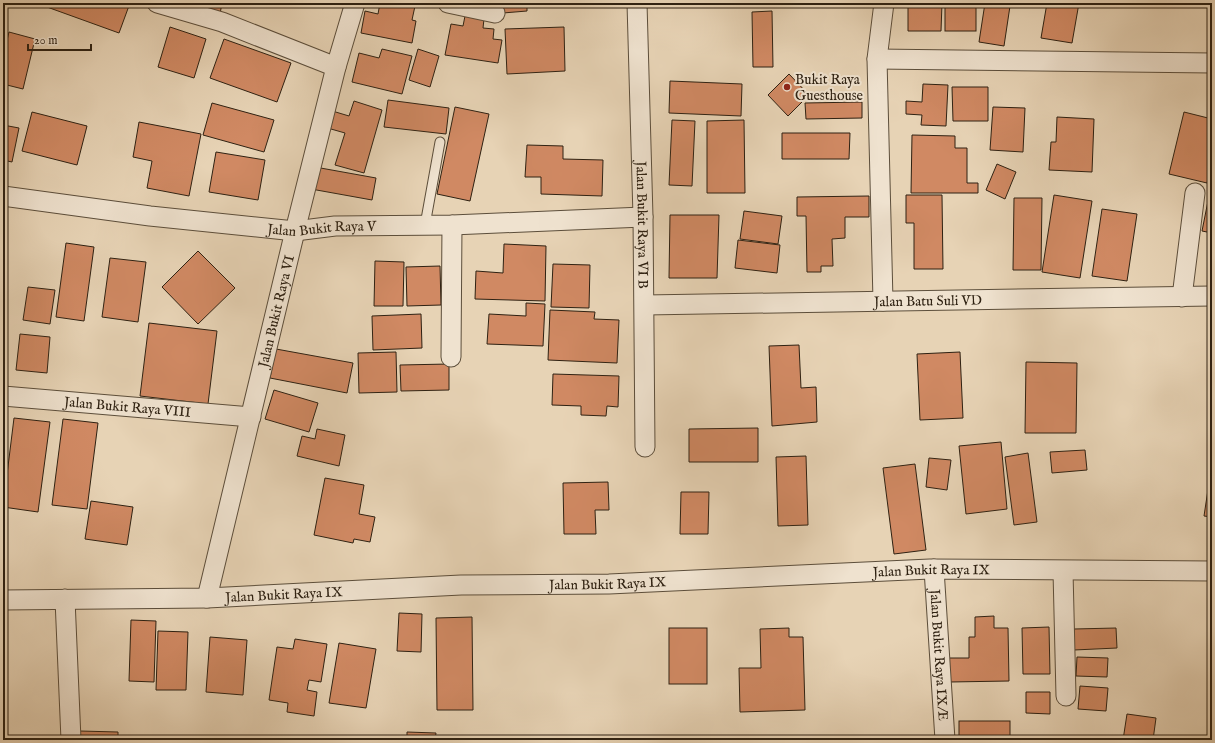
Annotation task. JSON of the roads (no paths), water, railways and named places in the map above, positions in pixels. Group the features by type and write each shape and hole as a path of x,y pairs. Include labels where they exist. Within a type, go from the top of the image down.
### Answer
{"street":[{"path":"157,3 222,22 336,67"},
{"name":"Jalan Bukit Raya VI","path":"207,598 295,231 336,67 355,3"},
{"path":"448,3 495,13"},
{"name":"Jalan Bukit Raya VI B","path":"637,3 643,217 645,447"},
{"path":"883,301 877,59 884,3"},
{"path":"877,59 1212,63"},
{"path":"1182,297 1195,193"},
{"name":"Jalan Bukit Raya V","path":"3,196 150,216 295,231 335,226 452,225 643,217"},
{"path":"451,357 452,225"},
{"name":"Jalan Batu Suli VD","path":"644,305 1212,296"},
{"name":"Jalan Bukit Raya VIII","path":"3,396 251,417"},
{"name":"Jalan Bukit Raya IX","path":"3,600 207,598 461,585 609,584 934,569 1212,571"},
{"name":"Jalan Bukit Raya IX/E","path":"934,569 945,740"},
{"path":"1063,571 1066,696"},
{"path":"66,599 71,740"}],"lane":[{"path":"425,225 440,142"}],"place":[{"name":"Bukit Raya Guesthouse","path":"787,87"}]}
